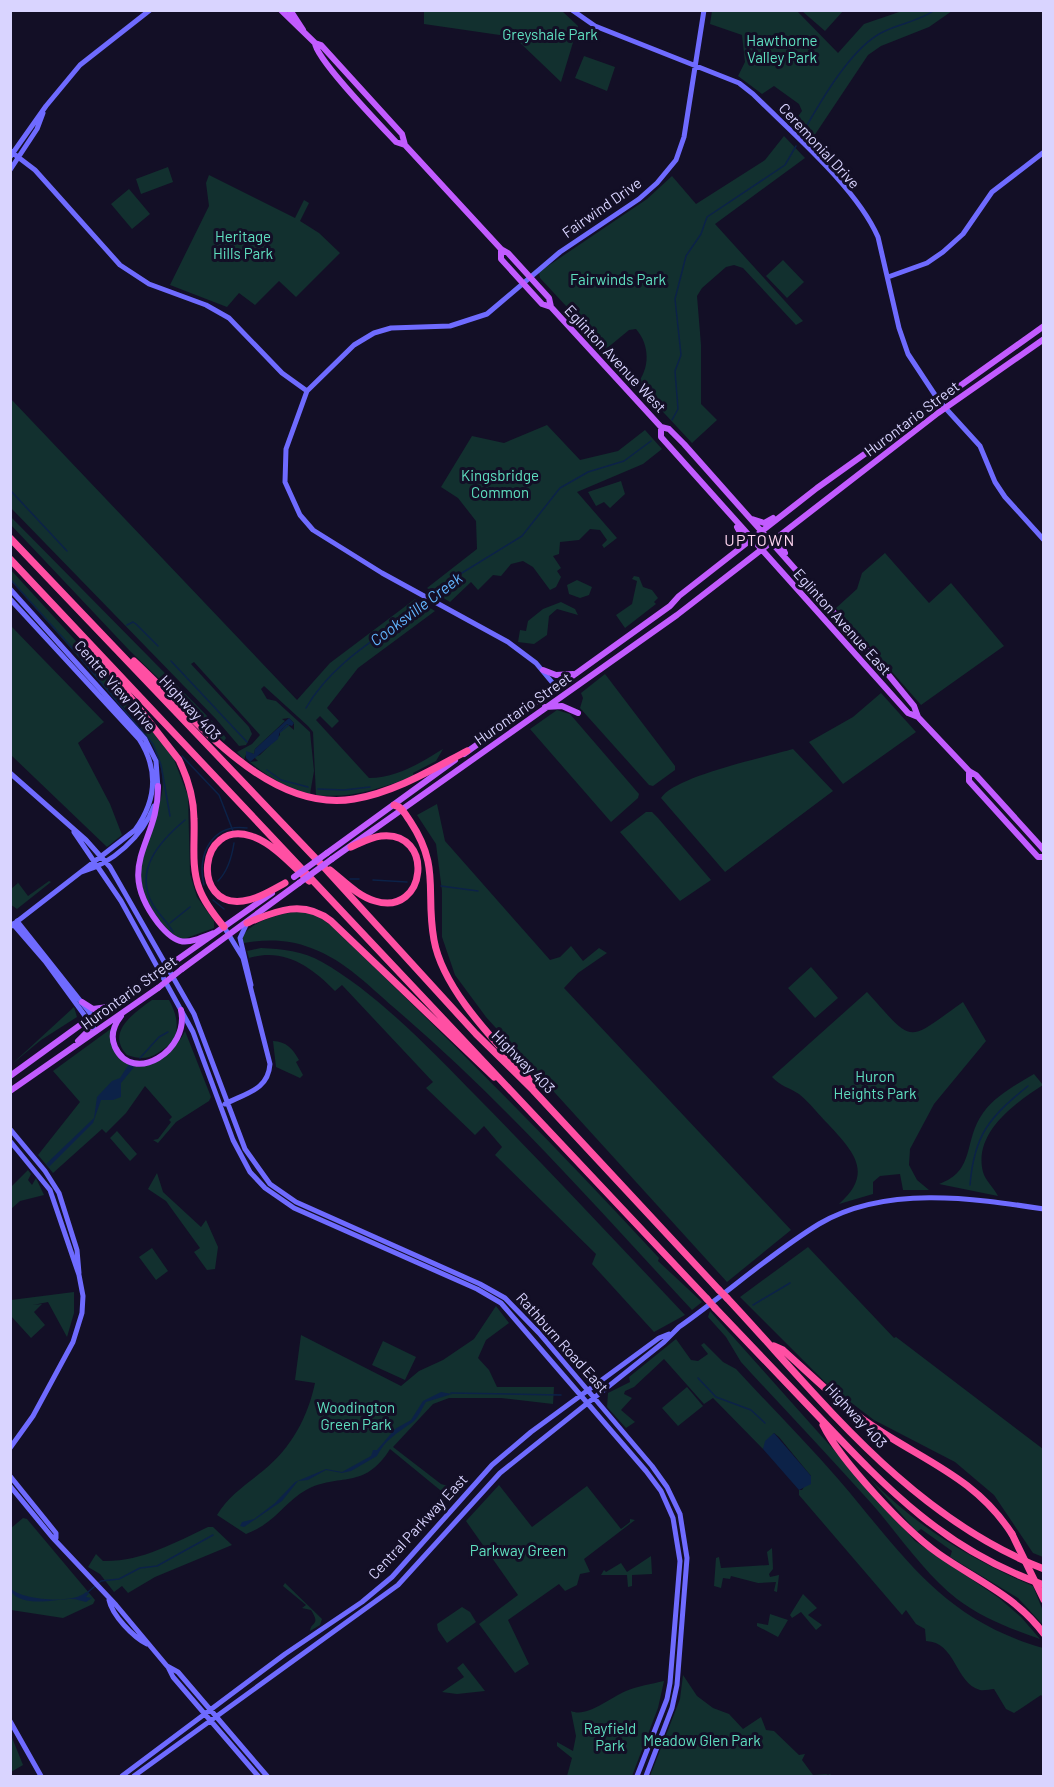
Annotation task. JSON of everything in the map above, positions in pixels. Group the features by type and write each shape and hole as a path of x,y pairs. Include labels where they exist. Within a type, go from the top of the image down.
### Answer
{"highway":[{"name":"Highway 403","path":"10,538 320,863 476,1034 533,1090 878,1460 923,1501 981,1540 1044,1569"},
{"name":"Highway 403","path":"10,558 885,1486 916,1514 982,1557 1044,1585"},
{"path":"93,648 105,667 163,736 179,760 187,780 193,806 194,863 198,885 206,903 224,927"},
{"path":"116,648 246,765 267,781 297,794 331,800 365,796 405,783 467,751"},
{"path":"394,805 402,809 421,838 428,855 434,940 446,976 528,1079 533,1090"},
{"path":"285,883 251,899 228,900 217,892 209,880 206,867 209,854 225,838 234,835 251,836 264,843 311,883 321,887"},
{"path":"320,863 360,894 376,902 397,901 413,887 419,873 418,862 413,850 402,840 381,836 351,847"},
{"path":"247,923 288,908 302,908 318,912 331,921 487,1072 504,1083"},
{"path":"769,1344 783,1350 831,1394 872,1425 958,1477 988,1503 1012,1534 1044,1600"},
{"path":"819,1417 829,1436 876,1494 918,1537 941,1556 1017,1604 1044,1634"}],"main road":[{"name":"Eglinton Avenue West","path":"281,10 304,30"},
{"name":"Eglinton Avenue West","path":"290,10 315,43 321,45 402,134 405,145 549,298 551,307"},
{"name":"Eglinton Avenue West","path":"501,249 501,259 542,304 551,307 661,427 669,429 771,542"},
{"name":"Hurontario Street","path":"10,1091 46,1068 247,923 296,880 394,805 670,606 679,596 782,515 1044,326"},
{"name":"Hurontario Street","path":"330,856 351,847 677,615 946,407 1044,339"},
{"name":"Eglinton Avenue West","path":"661,427 661,437 752,539"},
{"path":"727,512 742,538 742,543 730,555"},
{"path":"747,515 764,523 782,515"},
{"path":"794,523 783,534 781,544 795,569"},
{"name":"Eglinton Avenue East","path":"752,539 908,713 918,717"},
{"name":"Eglinton Avenue East","path":"771,542 882,667 914,706 918,717 969,771 976,775 1044,850"},
{"path":"543,670 556,675 574,674"},
{"path":"545,707 562,706 578,713"},
{"name":"Eglinton Avenue East","path":"969,771 969,781 1038,857 1044,857"},
{"path":"158,786 159,802 138,862 138,877 144,901 164,930 176,941 189,942 214,933"},
{"name":"Hurontario Street","path":"10,1076 285,883 296,880"},
{"path":"82,1002 93,1009 111,1006"},
{"path":"133,1006 118,1021 113,1038 116,1048 124,1059 139,1064 154,1060 178,1041 182,1027 181,1010"},
{"path":"46,1068 79,1041 91,1021"}],"street":[{"path":"10,170 13,155 46,106 89,57 150,10"},
{"name":"Ceremonial Drive","path":"572,10 595,26 745,88 835,177 874,229 903,342 939,400 980,446 995,482 1005,497 1044,540"},
{"name":"Fairwind Drive","path":"307,391 339,358 374,333 405,325 463,324 494,309 529,276 639,199 664,177 679,154 697,67 705,10"},
{"path":"888,277 927,263 951,246 968,228 992,192 1044,153"},
{"path":"13,155 35,170 120,265 149,284 207,305 229,318 282,373 307,391 288,441 284,472 291,497 300,515 313,530 422,595 508,642 543,670 556,687"},
{"name":"Centre View Drive","path":"10,589 61,642 145,739 156,761 158,786 154,806 142,829 128,844 103,858"},
{"name":"Centre View Drive","path":"10,599 133,732 148,755 153,783 148,811 135,830 103,858"},
{"path":"10,773 71,828"},
{"name":"Rathburn Road East","path":"71,828 103,858 164,958 201,1028 245,1149 270,1184 296,1202 480,1284 505,1298 588,1391 667,1487 680,1514 686,1543 686,1583 677,1685 672,1708 646,1776"},
{"name":"Rathburn Road East","path":"71,828 122,901 193,1032 239,1154 250,1172 265,1188 294,1208 477,1289 501,1303 588,1402 661,1491 673,1518 679,1544 679,1582 670,1683 663,1710 638,1776"},
{"path":"14,924 81,872 103,858"},
{"path":"239,944 247,923"},
{"path":"14,924 82,1002 96,1031"},
{"path":"14,924 91,1021"},
{"path":"221,1106 260,1087 269,1070 269,1057 250,992 250,973 239,944 224,927"},
{"path":"10,1129 37,1161 43,1174 79,1275 83,1296 82,1313 76,1335 33,1416 13,1440 10,1448"},
{"path":"10,1141 32,1166 43,1174"},
{"name":"Central Parkway East","path":"134,1776 398,1585 500,1473 664,1342 670,1334 820,1224 856,1209 897,1200 932,1198 1044,1209"},
{"name":"Central Parkway East","path":"122,1776 285,1654 362,1602 392,1577 492,1465 531,1432 659,1338 670,1334"},
{"path":"10,1476 56,1533 56,1538"},
{"path":"10,1486 167,1666 173,1677 258,1776"},
{"path":"167,1666 178,1672 267,1776"},
{"path":"10,1721 41,1776"}],"green space":[{"name":"Greyshale Park","path":"424,11 562,11 578,26 561,82 514,37 424,24"},
{"name":"Hawthorne Valley Park","path":"712,11 797,11 838,53 864,24 902,11 952,11 929,27 881,46 868,55 810,142 791,126 802,111 799,104 774,86 762,94 738,76 745,62 742,35 710,24"},
{"path":"802,11 843,11 825,31"},
{"path":"584,56 615,67 607,91 575,78"},
{"name":"Fairwinds Park","path":"784,136 805,158 715,224 803,321 796,325 743,268 734,265 726,267 702,288 697,296 701,345 701,404 717,420 692,443 637,384 644,371 647,356 644,342 636,329 629,330 606,349 540,278 539,272 647,199 672,176 696,204 765,160"},
{"path":"168,167 173,182 141,194 136,179"},
{"name":"Heritage Hills Park","path":"209,175 295,218 304,200 309,203 300,221 319,233 340,253 296,297 279,281 255,305 239,293 227,307 170,285 209,206 206,183"},
{"path":"129,189 150,214 132,229 111,204"},
{"path":"783,260 804,282 787,298 766,276"},
{"path":"10,398 297,700 330,663 415,599 435,611 358,668 327,708 339,721 332,728 320,716 316,720 369,778 399,773 443,749 436,761 413,773 414,776 378,788 354,794 316,795 313,732 264,686 261,689 267,699 276,701 310,732 314,771 310,794 278,781 250,762 258,761 254,757 260,755 280,735 280,731 287,724 294,730 294,723 289,718 282,719 285,721 255,749 254,754 247,752 244,760 237,752 252,744 260,735 194,662 191,664 249,727 252,734 246,745 239,746 216,719 11,508"},
{"name":"Kingsbridge Common","path":"547,425 580,460 618,451 645,430 662,449 643,464 577,492 617,538 604,548 602,545 607,540 600,530 590,529 579,540 560,542 559,554 553,556 561,568 557,571 561,577 556,587 550,590 533,567 523,561 511,564 501,576 493,575 478,590 471,582 450,602 427,588 477,549 476,521 458,498 441,487 472,436 504,443"},
{"path":"621,481 625,494 610,508 604,502 596,506 588,492"},
{"path":"10,516 219,728 226,738 224,741 130,651 11,525"},
{"path":"885,553 929,603 951,583 1004,646 921,705 836,608 857,589 862,573"},
{"path":"11,570 106,674 173,757 188,796 190,874 197,897 214,921 214,928 181,940 154,913 143,891 140,866 163,787 155,750 135,720 11,581"},
{"path":"634,576 639,577 643,587 652,590 658,598 654,602 656,604 625,628 616,615 632,604 637,581 632,579"},
{"path":"577,580 592,587 589,595 580,598 569,594 567,585"},
{"path":"561,602 575,609 578,615 557,609 549,616 547,635 534,644 518,642 520,630 526,631 528,621 543,609"},
{"path":"11,626 104,722 78,743 110,804 122,835 107,847 11,755"},
{"path":"605,674 675,766 675,770 653,786 649,785 580,708 583,698 581,693"},
{"path":"881,693 916,732 843,784 809,742 853,717"},
{"path":"557,710 570,714 639,794 638,798 611,822 530,729"},
{"path":"793,749 833,791 725,872 661,798 684,782 702,775"},
{"path":"437,804 445,841 550,960 560,957 571,946 583,961 599,948 607,953 578,973 564,988 791,1230 727,1282 486,1017 455,975 442,937 442,891 436,844 417,815"},
{"path":"646,812 652,812 658,818 711,880 680,901 620,832"},
{"path":"16,880 28,896 49,881 51,882 17,909 10,904 11,889 18,883"},
{"path":"303,911 318,916 333,927 416,1008 580,1173 659,1258 658,1261 702,1302 692,1310 513,1119 438,1047 358,976 323,953 303,945 278,941 244,943 242,938 246,932 260,922 278,915"},
{"path":"261,948 292,951 315,958 343,975 384,1006 503,1124 685,1315 654,1332 592,1264 596,1254 495,1155 502,1147 484,1126 475,1135 426,1088 433,1082 342,985 335,991 307,967 286,957 262,955 249,958 247,951"},
{"path":"811,967 838,998 815,1018 788,988"},
{"name":"Huron Heights Park","path":"867,992 894,1022 911,1032 920,1031 963,1002 986,1041 934,1104 910,1149 909,1165 917,1180 929,1190 903,1190 900,1174 880,1176 873,1182 873,1194 839,1204 850,1193 856,1182 858,1172 852,1153 803,1098 772,1077"},
{"path":"152,1000 169,1000 176,1020 174,1041 147,1058 127,1055 121,1047 119,1038 121,1031 125,1023 138,1010"},
{"path":"74,1007 77,1017 41,1040 12,1064"},
{"path":"112,1028 111,1033 123,1060 136,1066 150,1064 165,1055 185,1031 211,1097 209,1101 176,1122 158,1143 153,1140 158,1139 171,1122 169,1120 172,1117 145,1086 126,1113 106,1133 102,1129 53,1173 38,1155 80,1102 53,1071"},
{"path":"273,1041 286,1044 294,1052 303,1075 300,1078 276,1067"},
{"path":"1034,1074 1043,1085 1009,1110 990,1132 984,1144 983,1172 998,1196 939,1184 959,1171 964,1163 977,1124 988,1107 1007,1091"},
{"path":"117,1131 137,1154 130,1161 110,1138"},
{"path":"28,1170 31,1174 28,1180 32,1185 36,1178 44,1195 20,1201 11,1209 11,1187"},
{"path":"157,1173 163,1192 201,1227 206,1220 218,1247 215,1269 207,1270 194,1252 200,1248 166,1201 148,1189"},
{"path":"808,1247 894,1338 896,1337 1043,1449 1043,1557 1033,1553 994,1495 955,1462 874,1420 828,1385 740,1297"},
{"path":"152,1248 168,1271 156,1280 139,1257"},
{"path":"74,1292 74,1313 67,1337 48,1302 33,1305 42,1304 34,1312 45,1325 31,1338 11,1316 11,1300"},
{"name":"Woodington Green Park","path":"496,1306 509,1323 486,1340 478,1358 489,1370 497,1387 554,1387 553,1404 501,1398 449,1398 433,1404 393,1447 441,1484 461,1490 451,1499 390,1449 371,1471 361,1476 329,1482 306,1490 265,1524 246,1534 217,1515 232,1496 274,1461 290,1442 303,1420 315,1383 295,1380 301,1335 401,1386 419,1371 443,1360 474,1339"},
{"path":"710,1311 915,1541 999,1598 1021,1617 1040,1639 976,1612 945,1589 872,1504 741,1362 726,1337 708,1317"},
{"path":"676,1339 691,1360 698,1361 708,1354 701,1345 704,1343 723,1362 736,1369 826,1466 905,1559 951,1602 1008,1636 1043,1648 1043,1697 1041,1695 1014,1713 1006,1709 994,1689 982,1690 965,1680 944,1648 926,1641 925,1629 916,1624 906,1610 902,1615 799,1495 799,1490 802,1490 811,1476 779,1437 774,1433 763,1449 713,1398 704,1404 664,1359 634,1387 625,1391 624,1394 632,1398 621,1410 635,1422 626,1428 607,1407 608,1393 630,1382 629,1377"},
{"path":"383,1341 416,1357 405,1380 372,1365"},
{"path":"687,1387 703,1406 678,1426 662,1408"},
{"path":"870,1479 907,1512 946,1541 988,1565 1033,1586 1043,1611 1043,1625 1018,1598 950,1557 952,1551 921,1529 917,1532"},
{"name":"Parkway Green","path":"499,1485 532,1527 587,1486 621,1529 630,1522 630,1519 635,1520 584,1559 590,1572 580,1574 577,1585 565,1591 559,1584 508,1620 529,1664 515,1673 479,1624 518,1595 466,1521"},
{"path":"23,1518 27,1519 95,1600 93,1604 63,1618 11,1610 10,1529"},
{"path":"208,1527 213,1527 232,1545 155,1577 128,1593 122,1586 114,1592 100,1574 88,1567 96,1554 103,1561 144,1555"},
{"path":"772,1548 773,1569 769,1574 770,1577 779,1575 777,1592 774,1591 776,1582 758,1583 731,1576 730,1579 723,1578 721,1588 714,1586 716,1558 719,1557 721,1568 769,1565 767,1552"},
{"path":"651,1556 652,1574 632,1575 632,1586 628,1587 627,1575 601,1575 604,1570 606,1572 621,1563 627,1572"},
{"path":"285,1583 322,1619 320,1625 310,1631 315,1621 314,1615 311,1610 302,1608 306,1605 283,1586"},
{"path":"803,1594 817,1608 808,1615 822,1625 816,1630 801,1612 792,1618 790,1615"},
{"path":"462,1607 470,1612 476,1622 447,1643 438,1630 437,1624"},
{"path":"770,1614 788,1620 778,1637 757,1626 757,1623 768,1625"},
{"path":"463,1663 485,1691 457,1694 442,1692 464,1677 457,1668"},
{"name":"Meadow Glen Park","path":"683,1675 697,1696 713,1708 729,1714 743,1729 761,1717 766,1730 774,1731 799,1755 805,1754 802,1760 813,1775 828,1774 825,1776 650,1776 680,1699"},
{"name":"Rayfield Park","path":"664,1681 658,1708 632,1776 567,1776 572,1758 557,1746 557,1742 573,1751 576,1736 571,1711 591,1710 626,1691"},
{"path":"11,1735 23,1765 10,1772"}],"water":[{"path":"289,718 294,723 292,726 287,724 280,731 278,739 250,762 246,758 246,751 254,754 255,749"},
{"path":"129,1064 135,1066 121,1083 121,1097 101,1100 93,1123 49,1167 46,1164 94,1118 97,1097 112,1081 120,1078"},
{"path":"441,1392 452,1394 426,1402 415,1420 388,1441 377,1456 351,1471 342,1473 326,1470 308,1480 298,1481 282,1501 244,1527 240,1526 242,1522 254,1519 275,1503 295,1482 326,1469 342,1472 371,1456 373,1450 377,1450 395,1429 411,1420 423,1401"},
{"path":"774,1433 811,1476 811,1484 799,1490 763,1449 765,1441"},
{"path":"10,1588 26,1596 37,1598 71,1598 86,1592 89,1593 86,1597 92,1598 86,1602 72,1599 40,1602 17,1597"}],"waterway":[{"name":"Cooksville Creek","path":"802,134 837,76 861,49 885,31 923,17 935,10"},
{"name":"Cooksville Creek","path":"672,420 678,409 675,371 681,355 675,299 686,256 701,234 707,217 785,165 796,146"},
{"name":"Cooksville Creek","path":"433,598 442,590 444,584 522,536 560,488 588,472 624,461 651,441"},
{"path":"10,490 67,551"},
{"path":"10,579 82,659"},
{"name":"Cooksville Creek","path":"306,708 331,675 346,661 429,600"},
{"path":"127,625 133,622 136,624 158,646"},
{"path":"82,660 153,744 161,765 170,816"},
{"path":"171,661 247,742"},
{"name":"Cooksville Creek","path":"280,732 290,724"},
{"name":"Cooksville Creek","path":"182,756 219,795 233,831"},
{"path":"267,770 281,780 308,787"},
{"path":"318,789 344,790 370,787"},
{"name":"Cooksville Creek","path":"173,932 153,905 146,880 152,857 167,837 185,820"},
{"path":"204,885 203,862 210,843 225,830 247,828"},
{"path":"218,881 229,863 234,843"},
{"path":"350,879 359,879"},
{"path":"373,880 407,882"},
{"path":"441,886 478,891"},
{"path":"213,900 224,909"},
{"path":"170,923 190,907"},
{"name":"Cooksville Creek","path":"140,1058 159,1037 168,1032"},
{"path":"970,1185 975,1152 986,1128 1003,1107 1028,1086"},
{"path":"753,1305 790,1283"},
{"path":"698,1378 716,1397 751,1410 765,1423"},
{"path":"451,1393 561,1395"},
{"path":"88,1592 101,1581 119,1579 140,1568 157,1566 213,1535"}],"district":[{"name":"UPTOWN","path":"760,540"}]}
